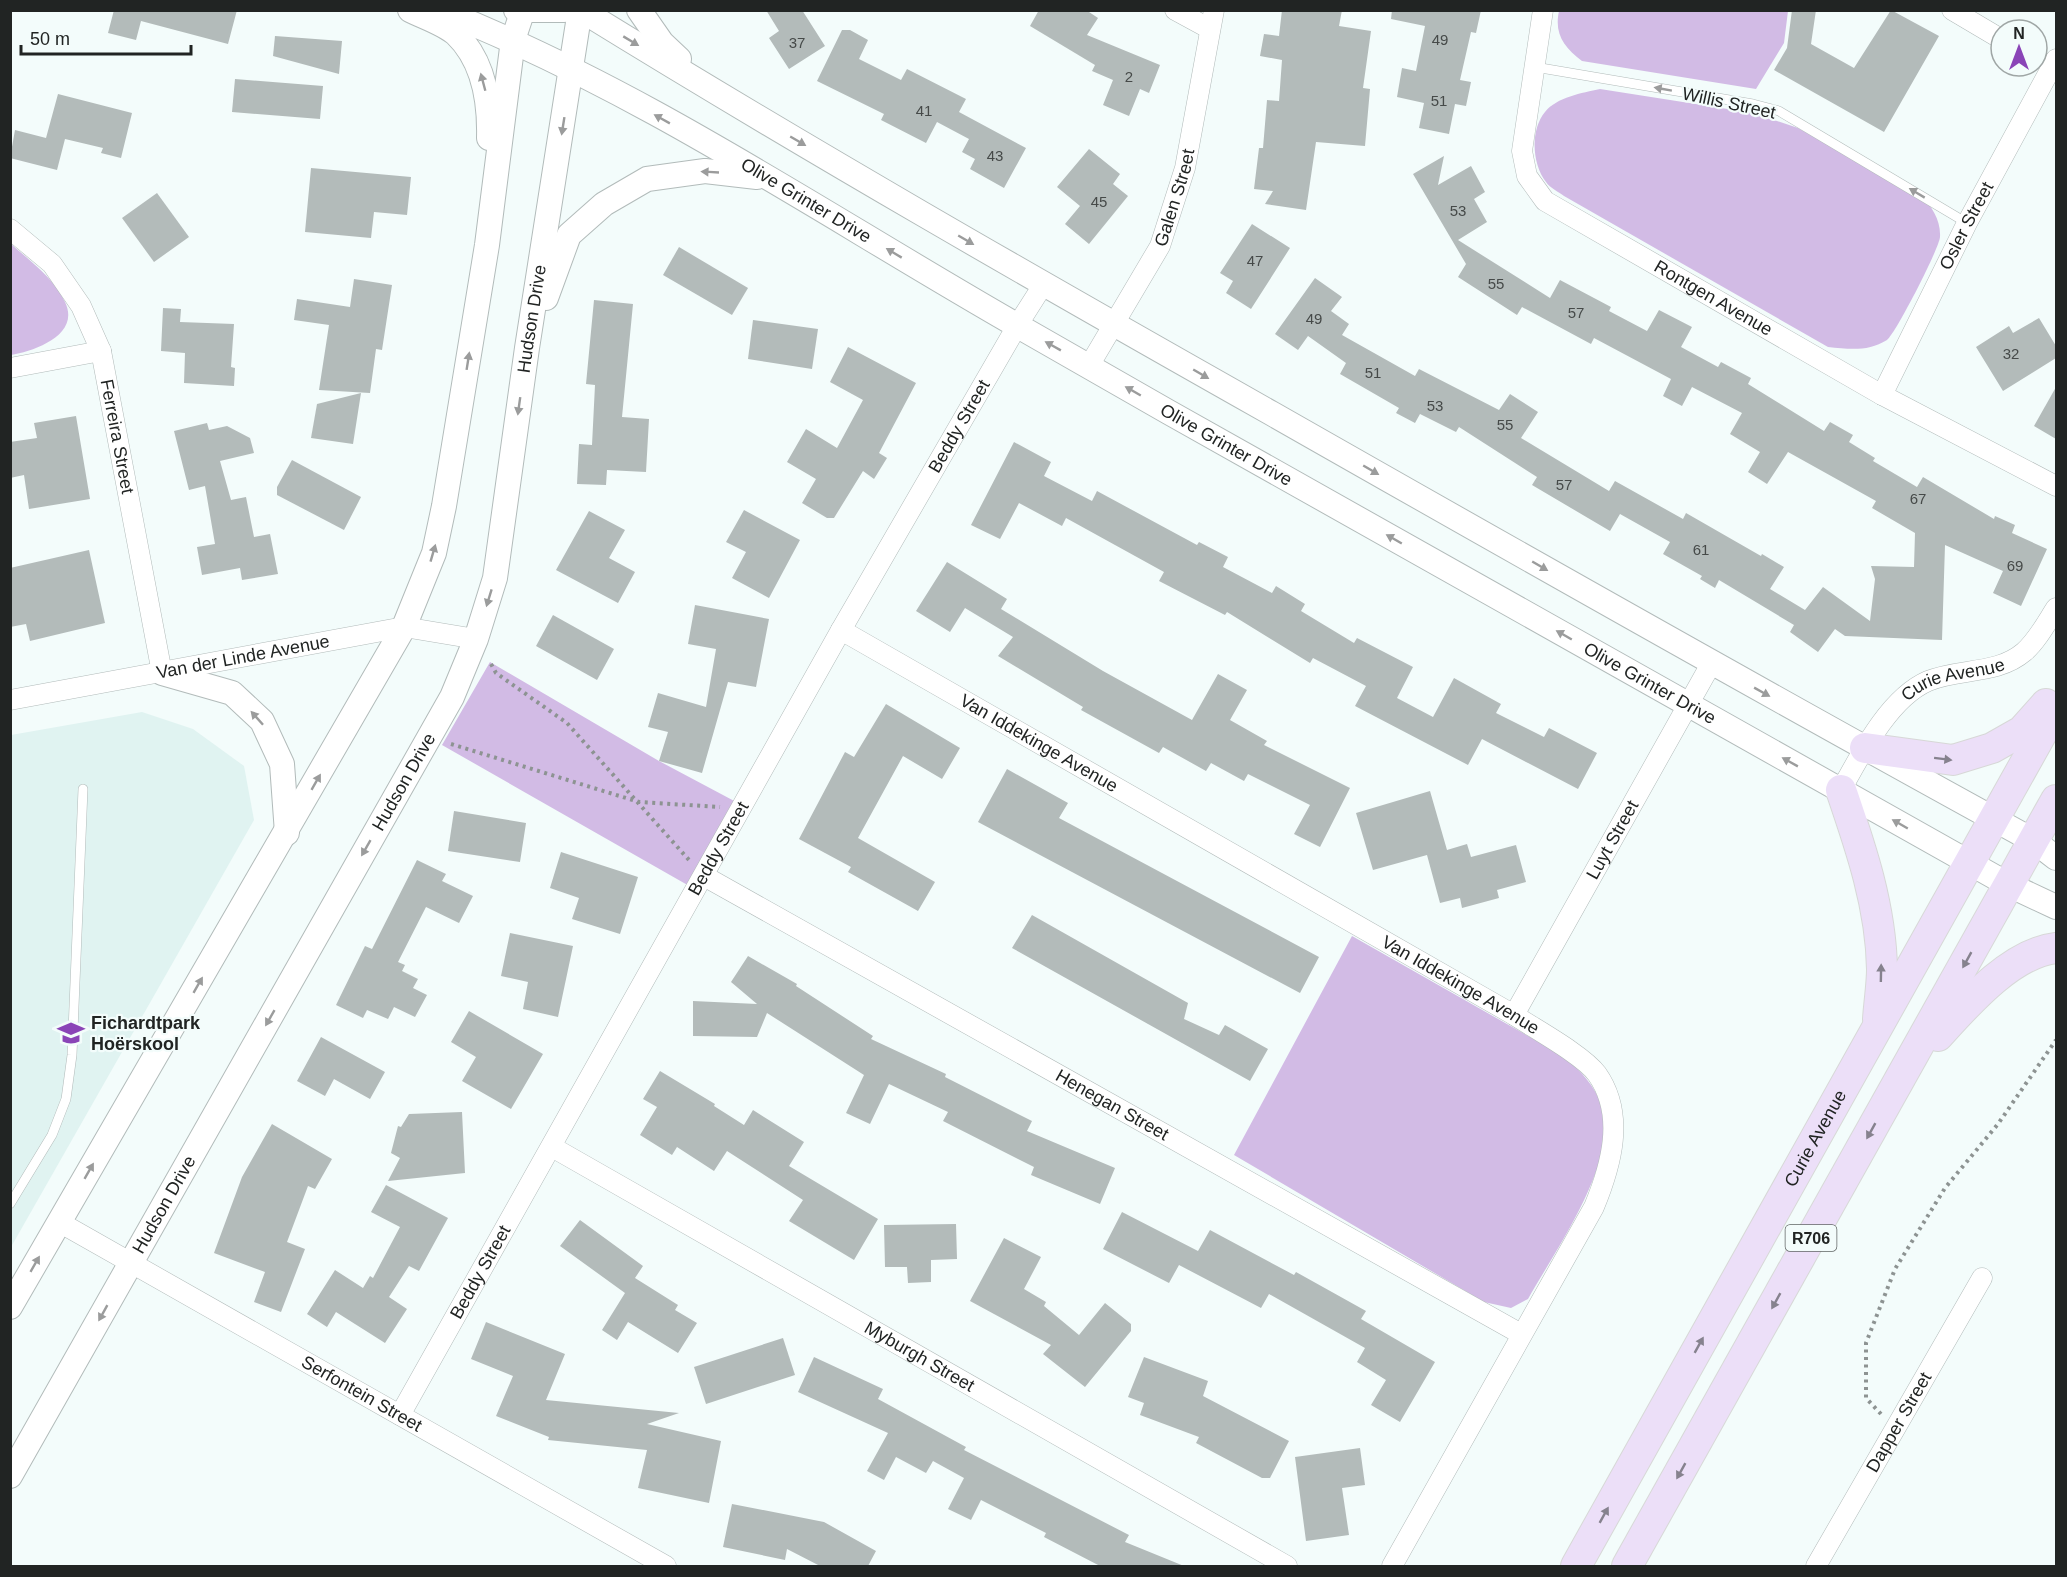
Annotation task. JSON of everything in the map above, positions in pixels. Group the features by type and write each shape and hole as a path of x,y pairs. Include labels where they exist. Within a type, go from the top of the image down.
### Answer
{"main road":[{"path":"1865,748 1953,760 1992,748 2022,731 2056,693"},
{"name":"Curie Avenue","path":"1576,1566 2056,708"},
{"path":"1841,790 1867,869 1875,909 1882,969 1877,1031"},
{"name":"R706","path":"1627,1566 2009,885 2045,850 2056,800"},
{"path":"1905,1072 1960,1011 1995,979 2020,963 2056,948"}],"street":[{"path":"410,10 455,33 477,62 490,118 487,245"},
{"name":"Olive Grinter Drive","path":"439,10 513,40 572,68 769,178 1017,326 1688,706 1970,864 2056,907"},
{"path":"10,1307 404,627 434,553 487,245 513,40 521,11 564,10"},
{"path":"580,10 724,98 1043,285 1711,664 1995,820 2045,850"},
{"name":"Hudson Drive","path":"10,1476 452,697 476,639 495,578 527,348 580,10"},
{"path":"639,10 662,43 724,98"},
{"path":"1175,10 1212,20"},
{"name":"Rontgen Avenue","path":"1543,10 1522,151 1527,176 1545,201 1882,394 2056,486"},
{"path":"1952,10 1989,32"},
{"name":"Galen Street","path":"1089,366 1160,246 1185,168 1212,20"},
{"name":"Osler Street","path":"1882,394 2040,78"},
{"path":"527,348 569,236 604,204 647,179 705,171 769,178"},
{"name":"Ferreira Street","path":"10,229 52,264 81,306 101,351 162,673"},
{"name":"Beddy Street","path":"400,1415 841,630 1043,285"},
{"path":"10,368 101,351"},
{"name":"Curie Avenue","path":"1841,790 1865,748 1901,699 1929,681 2004,664 2025,652 2056,608"},
{"name":"Van der Linde Avenue","path":"10,700 404,627 476,639"},
{"name":"Van Iddekinge Avenue","path":"841,630 1514,1015 1596,1073 1610,1102 1613,1143 1605,1179 1594,1207 1392,1566"},
{"name":"Luyt Street","path":"1514,1015 1711,664"},
{"path":"162,673 232,693 262,721 282,764 287,832"},
{"name":"Henegan Street","path":"704,876 1521,1334"},
{"name":"Myburgh Street","path":"552,1147 1287,1566"},
{"name":"Serfontein Street","path":"59,1222 666,1566"},
{"name":"Dapper Street","path":"1816,1566 1982,1278"}],"lane":[{"name":"Willis Street","path":"1535,67 1753,104 1779,111 1967,223"},
{"path":"10,1204 52,1135 66,1099 72,1055 83,789"}],"path":[{"path":"476,639 496,673 567,723 704,876"},
{"path":"429,737 639,802 742,808"},
{"path":"1894,1428 1866,1398 1866,1343 1895,1269 1945,1188 1998,1124 2056,1040"}],"shaded area":[{"path":"1559,10 1788,11 1784,43 1756,89 1582,61 1565,45 1559,33"},
{"path":"1600,89 1753,113 1798,128 1922,195 1937,220 1940,237 1916,291 1892,335 1880,344 1866,348 1828,347 1550,186 1541,175 1536,157 1535,137 1540,119 1550,107 1570,96"},
{"path":"11,244 55,285 65,302 68,314 67,324 53,339 31,350 11,355"},
{"path":"490,662 659,761 738,803 691,887 442,745"},
{"name":"Fichardtpark Hoërskool","path":"142,712 193,729 244,766 254,820 11,1247 11,735"},
{"path":"1352,936 1565,1057 1587,1079 1599,1099 1605,1128 1602,1152 1594,1178 1582,1205 1528,1299 1511,1308 1484,1302 1234,1155"}],"building":[{"path":"114,10 237,10 228,44 141,21 136,40 108,33"},
{"path":"766,10 802,10 825,46 789,69 769,38 779,31"},
{"path":"1039,10 1086,10 1098,18 1087,35 1160,65 1149,93 1140,89 1129,116 1103,105 1113,80 1092,71 1095,65 1030,26"},
{"path":"1282,10 1342,10 1339,26 1371,31 1363,88 1370,89 1365,146 1316,142 1306,210 1265,204 1273,191 1254,189 1259,148 1263,148 1267,100 1279,101 1282,60 1260,56 1264,34 1279,36"},
{"path":"1392,10 1481,10 1476,33 1471,32 1460,80 1471,82 1466,106 1455,104 1449,134 1419,128 1424,103 1397,97 1402,68 1416,71 1425,26 1391,19"},
{"path":"1792,10 1816,10 1811,44 1854,68 1891,10 1939,36 1884,132 1774,70 1787,48"},
{"path":"842,30 850,30 868,40 859,59 901,80 907,69 966,99 959,112 1026,148 1004,188 970,169 975,159 962,152 969,139 937,122 926,143 881,120 884,114 817,81"},
{"path":"275,36 342,41 339,74 273,56"},
{"path":"235,79 323,86 320,119 232,112"},
{"path":"58,94 132,113 121,158 101,153 103,148 65,139 57,170 10,158 15,130 46,138"},
{"path":"1089,149 1120,174 1113,184 1128,196 1089,244 1065,224 1080,206 1057,187"},
{"path":"1444,156 1438,185 1471,166 1485,192 1474,199 1487,222 1458,240 1550,298 1560,280 1611,307 1609,311 1647,331 1659,310 1692,327 1681,347 1718,367 1721,362 1751,378 1748,384 1824,431 1830,422 1853,435 1849,442 1875,458 1873,461 1917,487 1923,477 1994,519 1995,516 2015,525 2012,533 2047,549 2021,606 1993,593 2003,571 1945,545 1942,640 1845,636 1835,629 1818,652 1790,632 1794,625 1719,580 1715,588 1700,579 1702,576 1663,554 1670,542 1620,514 1610,531 1532,485 1537,477 1459,427 1456,432 1420,414 1415,423 1396,413 1399,408 1340,374 1346,363 1308,336 1298,350 1275,334 1315,278 1342,297 1331,311 1349,324 1342,335 1415,376 1419,369 1499,410 1510,394 1538,412 1521,438 1609,491 1615,481 1683,519 1686,513 1784,567 1770,589 1805,610 1823,587 1870,621 1875,579 1871,566 1914,567 1915,533 1872,508 1876,501 1788,452 1767,484 1748,472 1760,452 1730,434 1742,413 1692,387 1682,406 1663,396 1671,379 1594,338 1591,344 1522,307 1517,315 1458,277 1466,264 1413,174"},
{"path":"311,168 411,177 407,215 374,212 371,238 305,232"},
{"path":"157,193 189,237 154,262 122,218"},
{"path":"1252,224 1290,248 1251,309 1226,293 1233,281 1220,273"},
{"path":"679,247 748,288 732,315 663,275"},
{"path":"354,279 392,285 382,350 376,349 370,393 319,390 329,325 294,320 297,299 350,307"},
{"path":"594,300 633,304 622,417 649,419 646,472 607,470 606,485 577,484 579,444 592,445 595,385 586,384"},
{"path":"163,308 181,309 180,322 234,324 231,367 235,368 234,386 184,383 185,353 161,351"},
{"path":"2039,318 2056,346 2056,358 2003,391 1976,347 2009,326 2013,333"},
{"path":"753,320 818,329 812,369 748,359"},
{"path":"848,347 916,383 879,453 887,458 874,479 863,471 834,518 827,518 802,503 816,479 787,462 806,429 837,448 863,400 830,382"},
{"path":"2056,387 2056,439 2034,426"},
{"path":"361,393 353,444 311,438 317,404"},
{"path":"76,416 90,499 29,509 24,475 10,478 10,442 37,438 34,423"},
{"path":"207,423 209,430 227,426 250,438 254,453 220,461 231,500 246,497 254,537 270,534 278,574 242,580 240,568 202,575 197,547 215,544 205,486 189,490 174,431"},
{"path":"1014,442 1051,462 1044,476 1092,501 1097,491 1197,545 1199,542 1228,557 1223,567 1272,593 1276,586 1305,604 1301,611 1354,643 1357,638 1413,667 1397,698 1433,717 1454,678 1501,704 1496,713 1544,737 1549,728 1597,753 1578,789 1482,739 1468,765 1355,706 1366,686 1313,658 1310,663 1227,612 1225,615 1159,581 1164,572 1066,518 1062,526 1019,503 1000,539 971,525"},
{"path":"292,460 361,497 344,530 277,495 277,487"},
{"path":"744,510 800,540 769,598 732,578 746,552 726,542"},
{"path":"589,511 625,530 609,558 635,572 618,603 556,570"},
{"path":"89,550 105,623 30,641 26,624 10,627 10,568"},
{"path":"947,562 1007,599 1001,609 1103,671 1192,720 1218,674 1247,690 1230,720 1267,741 1264,745 1350,788 1320,847 1294,834 1310,805 1248,774 1244,781 1211,763 1206,771 1163,747 1159,753 1081,710 1083,707 998,656 1013,637 965,608 950,632 916,611"},
{"path":"695,605 769,619 756,687 728,682 702,773 659,761 668,732 648,727 658,693 706,707 716,649 688,644"},
{"path":"553,615 614,649 597,680 536,646"},
{"path":"886,704 960,748 942,779 903,756 858,838 935,882 918,911 848,872 851,867 799,839 845,752 854,757"},
{"path":"1007,769 1068,803 1059,818 1319,957 1300,993 978,822"},
{"path":"1430,791 1447,850 1467,844 1471,857 1516,845 1526,882 1497,890 1499,898 1462,908 1460,898 1440,903 1427,855 1373,870 1356,813"},
{"path":"454,811 526,823 520,862 448,851"},
{"path":"561,852 638,877 620,934 572,919 579,898 550,888"},
{"path":"417,860 446,874 442,881 473,896 459,923 426,907 398,962 405,965 402,971 418,979 413,988 427,995 415,1017 394,1007 388,1019 367,1010 363,1018 336,1005 365,946 372,949"},
{"path":"1032,915 1188,1003 1184,1019 1219,1035 1225,1025 1268,1049 1250,1081 1012,948"},
{"path":"510,933 573,946 558,1017 523,1009 528,982 501,976"},
{"path":"748,956 797,984 796,986 873,1036 871,1039 946,1074 945,1077 1032,1121 1027,1131 1115,1168 1100,1204 1031,1175 1034,1167 943,1121 948,1112 889,1084 870,1124 846,1113 864,1075 767,1013 757,1037 693,1036 693,1001 757,1004 731,982"},
{"path":"469,1011 543,1054 511,1109 462,1081 476,1057 451,1042"},
{"path":"321,1037 385,1072 370,1099 334,1079 325,1096 297,1081"},
{"path":"660,1071 715,1104 714,1106 744,1125 753,1110 804,1142 789,1166 878,1219 854,1260 789,1221 803,1200 727,1151 714,1171 677,1147 672,1155 640,1135 657,1107 643,1099"},
{"path":"462,1112 465,1173 388,1181 400,1158 391,1153 398,1126 401,1127 409,1114"},
{"path":"272,1124 332,1159 315,1189 308,1186 287,1242 305,1249 281,1312 254,1302 265,1272 214,1253 242,1177"},
{"path":"386,1185 448,1218 419,1271 409,1266 389,1297 407,1309 385,1343 336,1312 327,1327 307,1314 335,1270 363,1288 370,1276 373,1278 400,1227 371,1212"},
{"path":"1122,1212 1198,1251 1210,1230 1294,1275 1296,1272 1366,1311 1361,1319 1435,1362 1400,1422 1371,1405 1386,1380 1357,1362 1365,1348 1269,1294 1261,1308 1179,1265 1169,1283 1103,1249"},
{"path":"580,1220 643,1266 635,1278 678,1305 675,1310 697,1323 678,1353 628,1322 617,1340 602,1330 625,1293 560,1246"},
{"path":"956,1224 957,1259 931,1260 931,1282 908,1283 907,1267 885,1267 884,1225"},
{"path":"1004,1238 1041,1257 1024,1289 1046,1302 1044,1306 1079,1335 1105,1303 1131,1324 1131,1331 1085,1387 1043,1354 1051,1345 970,1301"},
{"path":"486,1322 565,1354 546,1400 679,1413 647,1424 721,1441 709,1503 638,1488 647,1450 548,1440 549,1437 496,1416 513,1376 471,1359"},
{"path":"783,1338 795,1375 706,1404 694,1367"},
{"path":"814,1357 883,1389 878,1399 966,1447 964,1450 1129,1535 1125,1542 1184,1566 1100,1566 1044,1537 1046,1533 981,1500 971,1520 948,1509 964,1478 933,1461 926,1473 896,1457 884,1480 867,1471 888,1433 798,1392"},
{"path":"1144,1357 1208,1381 1203,1396 1289,1441 1270,1478 1262,1478 1196,1443 1199,1437 1140,1415 1144,1403 1128,1397"},
{"path":"1360,1448 1365,1485 1342,1488 1349,1535 1306,1541 1295,1457"},
{"path":"732,1504 824,1522 876,1551 868,1566 820,1566 787,1549 785,1560 723,1547"}],"place":[{"name":"Fichardtpark Hoërskool","path":"71,1033"}]}
